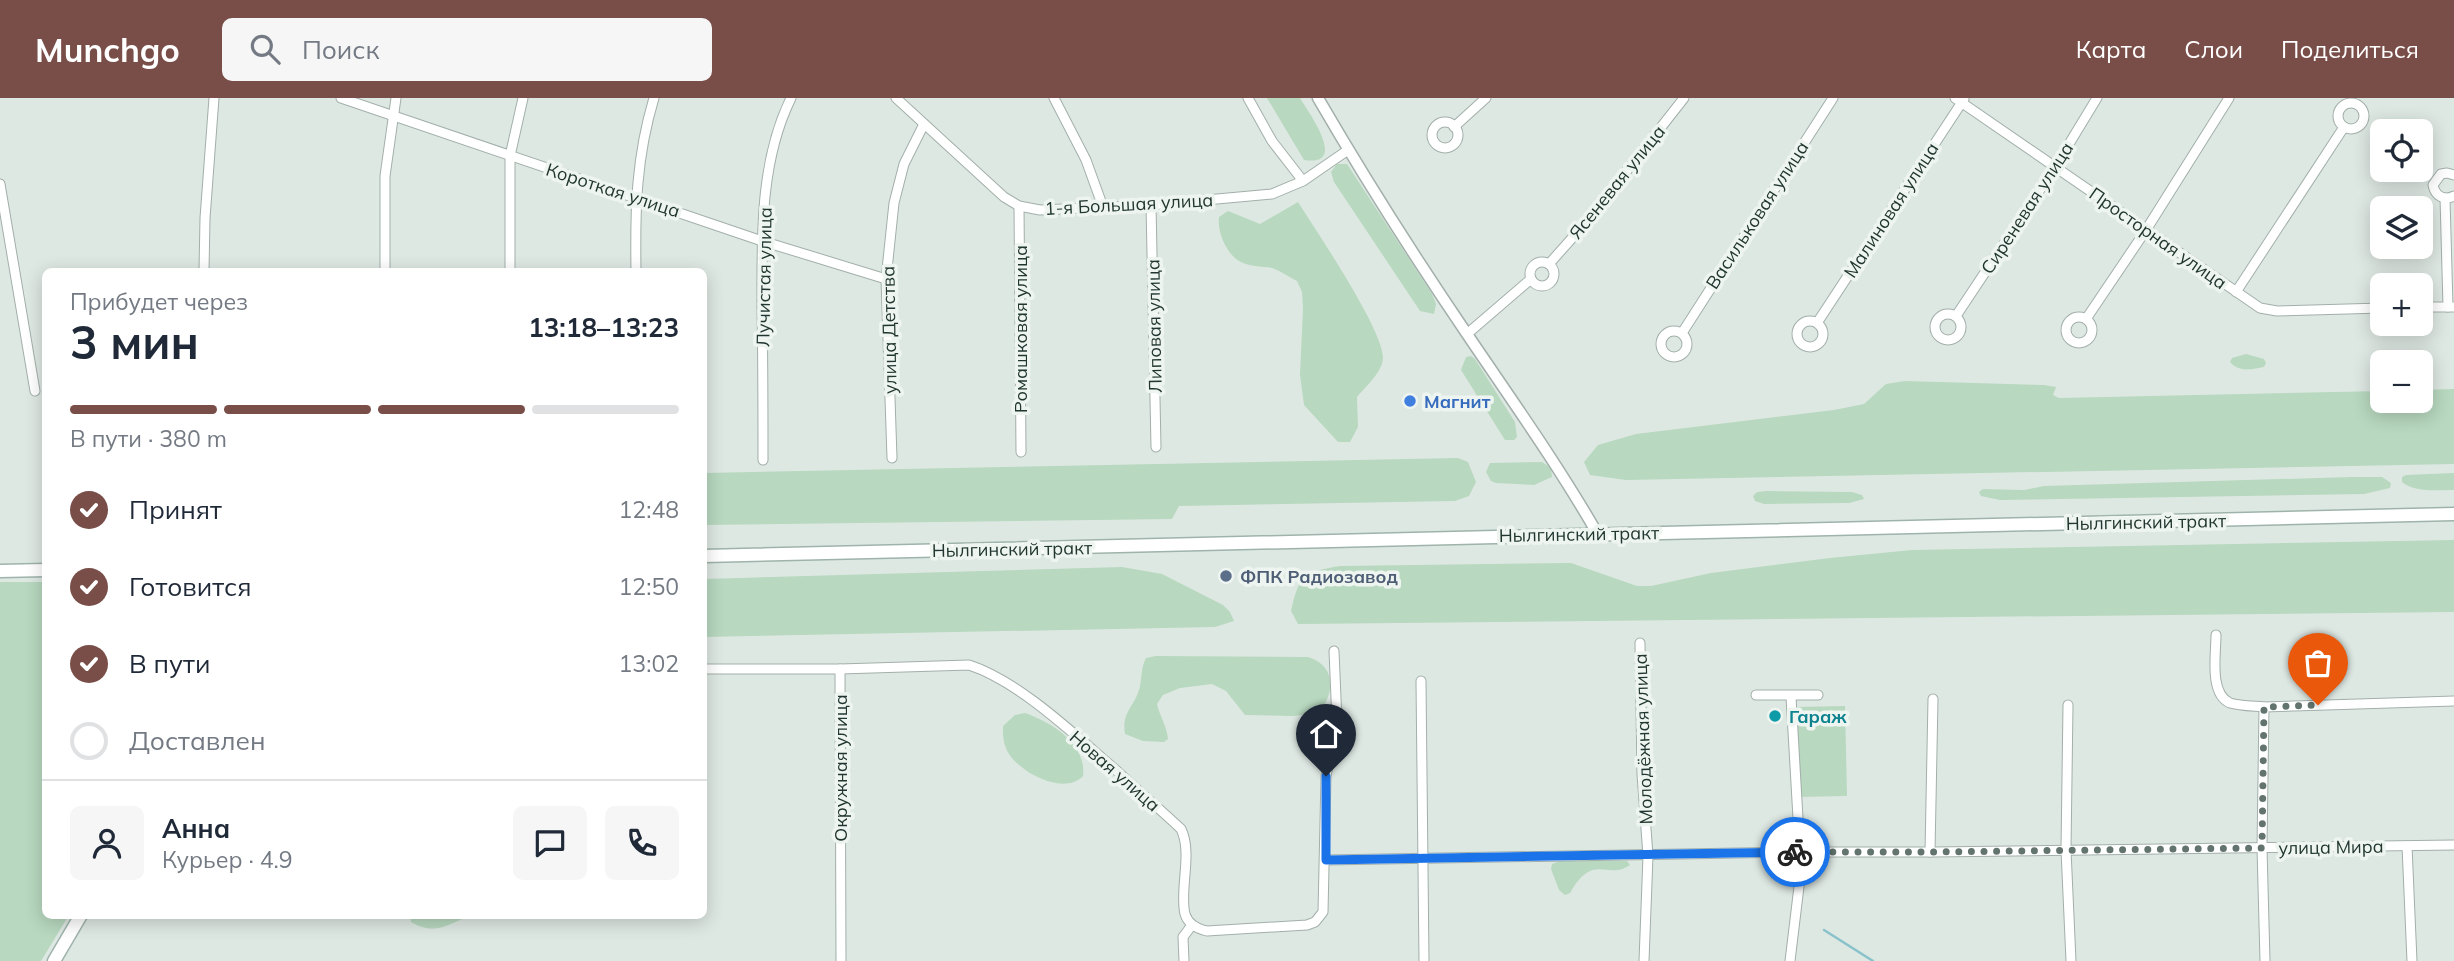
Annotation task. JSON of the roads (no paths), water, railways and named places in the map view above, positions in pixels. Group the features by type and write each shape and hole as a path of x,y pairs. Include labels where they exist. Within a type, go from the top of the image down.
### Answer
{"main road":[{"name":"Нылгинский тракт","path":"707,556 2454,514"},
{"path":"0,571 42,570"},
{"path":"54,961 79,919"}],"street":[{"path":"204,268 214,98"},
{"name":"Короткая улица","path":"341,98 762,241 886,279"},
{"path":"385,268 385,176 396,98"},
{"path":"510,268 510,156 523,98"},
{"path":"636,268 635,197 654,98"},
{"name":"Лучистая улица","path":"763,460 762,241 766,189 774,141 791,98"},
{"name":"1-я Большая улица","path":"896,98 1004,197 1019,206 1040,210 1151,205 1272,194 1303,181 1348,150"},
{"path":"1054,98 1086,160 1103,207"},
{"path":"1248,98 1272,141 1303,181"},
{"path":"1318,98 1348,150 1467,334 1566,479 1597,533"},
{"path":"1454,127 1486,98"},
{"name":"Ясеневая улица","path":"1549,264 1589,219 1684,98"},
{"name":"Васильковая улица","path":"1682,333 1833,98"},
{"name":"Сиреневая улица","path":"1955,317 2055,167 2097,98"},
{"path":"2086,319 2229,98"},
{"name":"Просторная улица","path":"1960,99 2260,308 2277,311 2370,308"},
{"name":"Малиновая улица","path":"1817,323 1960,99"},
{"name":"улица Детства","path":"892,457 886,279 894,204 905,164 924,124"},
{"path":"2236,292 2344,127"},
{"path":"2433,307 2451,307 2450,197 2435,191 2434,181 2444,173 2454,175"},
{"path":"0,184 35,391"},
{"name":"Липовая улица","path":"1151,205 1156,447"},
{"name":"Ромашковая улица","path":"1019,206 1021,452"},
{"path":"1541,262 1549,264 1553,270 1551,281 1541,286 1531,279 1530,271 1534,265 1541,262"},
{"path":"1467,334 1531,279"},
{"path":"2216,635 2217,687 2221,696 2234,704 2264,707 2454,701"},
{"name":"Молодёжная улица","path":"1640,643 1642,774 1648,856 1644,961"},
{"path":"1184,961 1183,937 1192,925 1207,931 1307,925 1315,922 1323,912 1326,776 1337,722 1334,651"},
{"name":"Новая улица","path":"840,669 968,666 988,671 1023,695 1084,743 1181,829 1185,842 1185,914 1192,925"},
{"name":"Окружная улица","path":"707,669 840,669 841,961"},
{"path":"1421,681 1424,961"},
{"path":"1756,695 1818,695"},
{"path":"1790,961 1801,870 1791,696"},
{"path":"1930,852 1933,699"},
{"path":"2068,705 2066,850 2071,961"},
{"path":"2264,707 2262,848 2265,961"},
{"name":"улица Мира","path":"1326,860 2454,845"},
{"path":"2407,846 2412,961"}],"waterway":[{"path":"1824,930 1873,961"}],"place":[{"name":"Магнит","path":"1410,401"},
{"name":"ФПК Радиозавод","path":"1226,576"},
{"name":"Гараж","path":"1775,716"}]}
